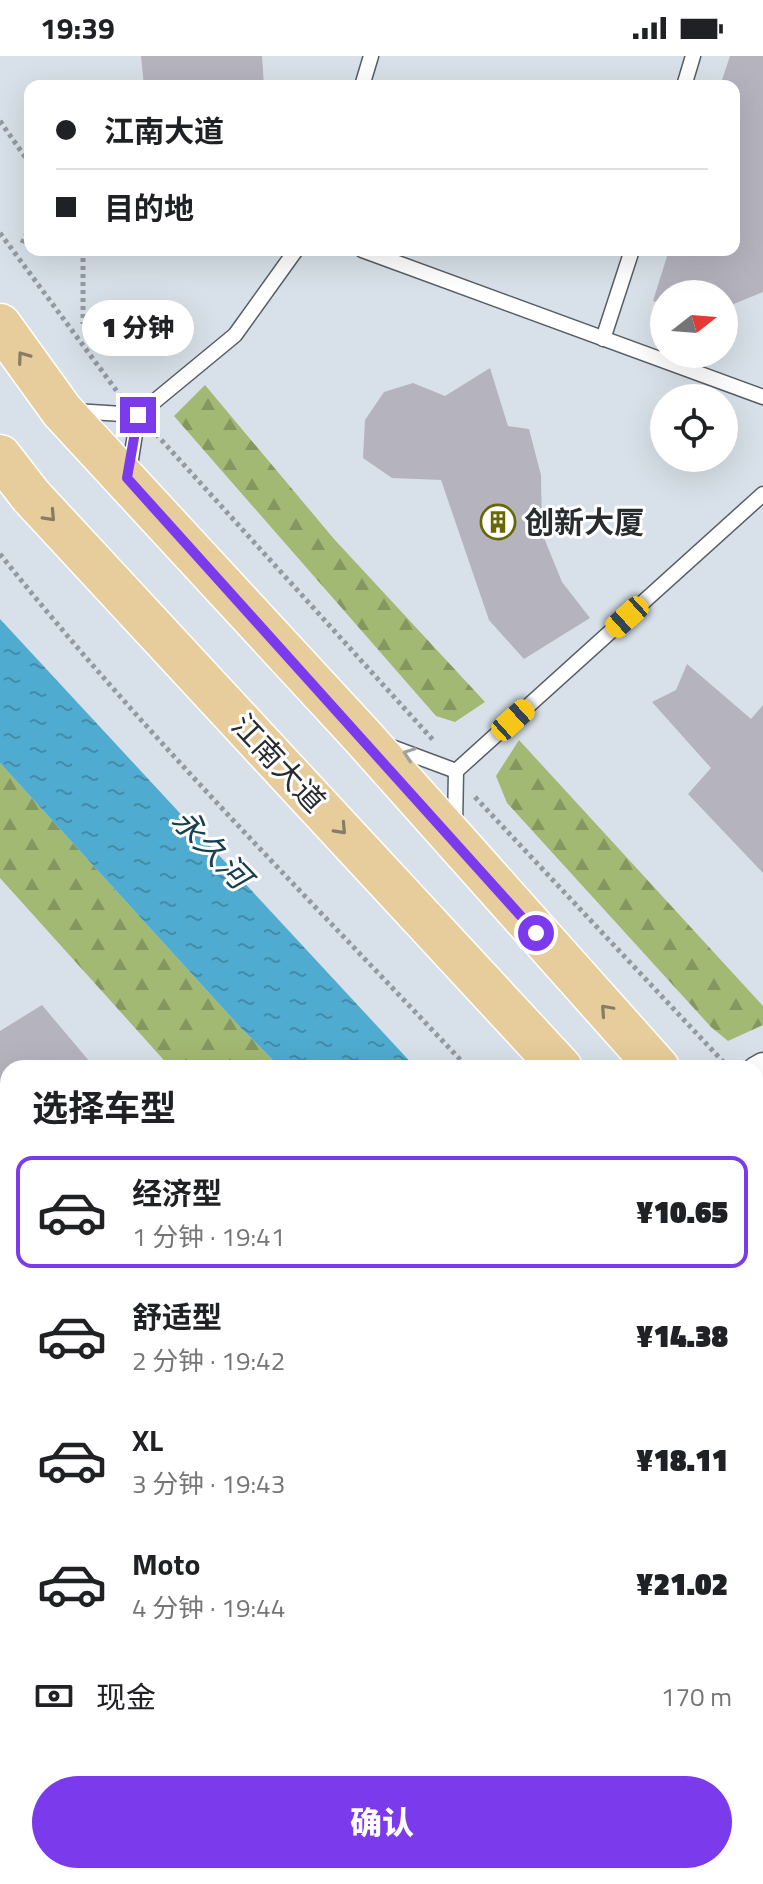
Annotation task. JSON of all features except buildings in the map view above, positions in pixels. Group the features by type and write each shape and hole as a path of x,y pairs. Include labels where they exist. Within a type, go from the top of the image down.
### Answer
{"main road":[{"path":"0,325 62,411 363,737 454,843 651,1060"},
{"name":"江南大道","path":"0,456 31,496 554,1060"}],"lane":[{"path":"364,80 371,56"},
{"path":"686,80 693,56"},
{"path":"127,478 138,415 235,335 292,256"},
{"path":"378,256 763,397"},
{"path":"603,339 630,256"},
{"path":"62,411 138,415"},
{"path":"454,843 456,771 763,494"},
{"path":"363,737 456,771"}],"path":[{"path":"0,121 24,155"},
{"path":"0,233 114,389 431,737 485,811 721,1060"},
{"path":"22,243 24,239"},
{"path":"83,256 83,324"},
{"path":"0,554 167,748 460,1060"}],"green space":[{"path":"205,385 334,539 485,702 455,722 436,716 174,416"},
{"path":"519,740 763,1006 763,1025 728,1041 711,1027 507,803 496,776"},
{"path":"0,763 273,1060 164,1060 0,878"}],"water":[{"name":"永久河","path":"0,619 409,1060 273,1060 0,763"}],"place":[{"name":"创新大厦","path":"498,522"}],"route":[{"path":"138,415 127,478 536,933"}]}
